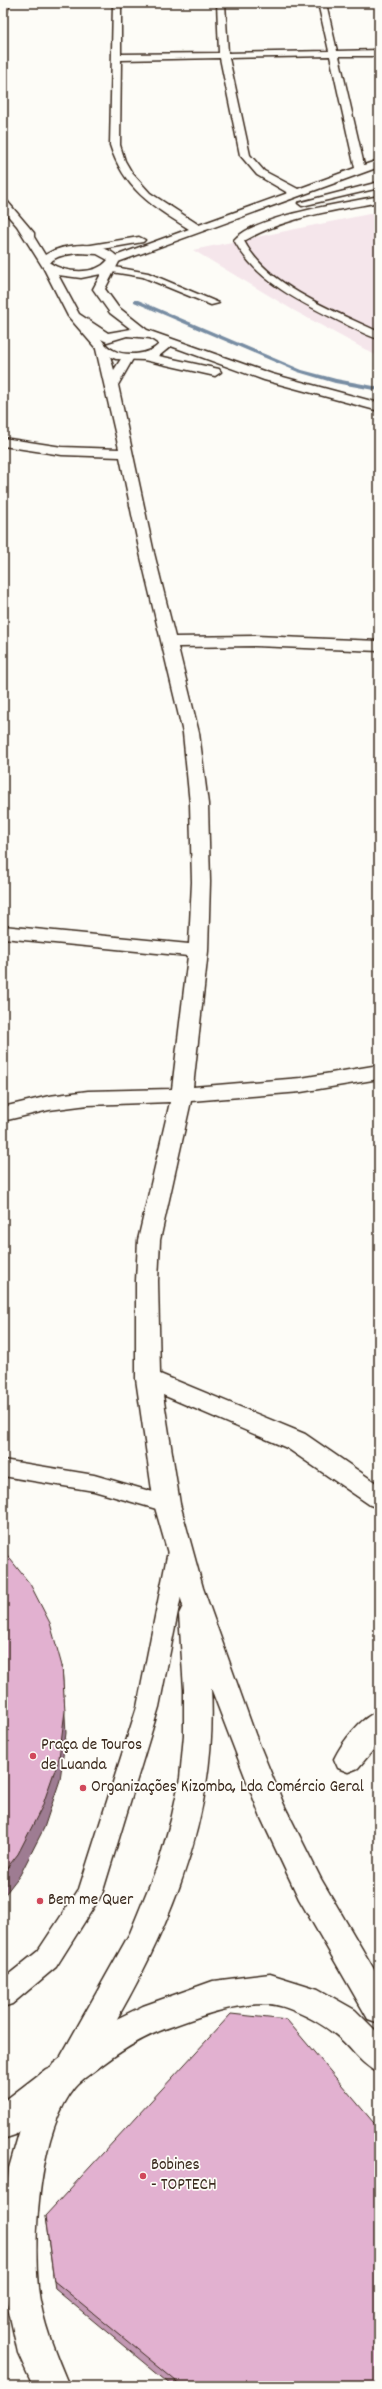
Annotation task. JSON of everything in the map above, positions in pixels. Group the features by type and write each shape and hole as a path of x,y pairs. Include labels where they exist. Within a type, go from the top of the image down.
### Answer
{"street":[{"path":"3,12 5,3"},
{"path":"117,3 115,145 119,160 125,173 147,197 191,230"},
{"path":"221,3 224,55 245,154 251,166 261,175 296,192"},
{"path":"322,3 360,169"},
{"path":"116,57 379,54"},
{"path":"21,224 47,266 67,273 90,273 108,268 112,264 191,230 379,163"},
{"path":"3,203 35,241 105,253 112,264"},
{"path":"191,230 54,253 44,260 74,316 102,349 112,385 126,453 191,733 199,804 202,882 198,951 182,1095 149,1240 147,1281 148,1379 166,1504 190,1588 241,1734 271,1809 310,1889 379,2008"},
{"path":"112,264 100,289 114,310 144,333"},
{"path":"74,316 107,338 123,333 144,333 160,337 205,357 257,375 379,407 144,356 128,357 117,355 102,349"},
{"path":"144,356 164,348 165,341 160,337"},
{"path":"112,385 128,357"},
{"path":"3,442 62,451 126,453"},
{"path":"169,642 255,641 379,646"},
{"path":"3,932 198,951"},
{"path":"3,1114 49,1103 88,1098 182,1095 300,1085 379,1072"},
{"path":"148,1379 296,1441 379,1498"},
{"path":"51,2386 36,2353 21,2289 21,2232 26,2168 39,2119 64,2075 105,2014 136,1956 160,1898 189,1812 198,1734 190,1588"},
{"path":"348,1759 379,1723"},
{"path":"3,2123 109,2039 154,2017 213,1996 270,1989 307,2000 344,2021 379,2057"}],"lane":[{"path":"302,203 379,185"},
{"path":"379,199 272,223 250,232 239,240 242,251 265,273 331,314 379,336"},
{"path":"112,264 145,275 214,303"},
{"path":"3,1468 94,1483 166,1504"},
{"path":"3,1995 47,1959 90,1894 148,1707 179,1548"}],"shaded area":[{"path":"379,212 379,357 293,310 193,250"}],"building":[{"name":"Praça de Touros de Luanda","path":"3,1550 30,1584 50,1623 62,1666 65,1711 59,1758 42,1807 18,1854 3,1873"},
{"path":"231,2014 287,2020 379,2129 379,2386 182,2386 54,2281 45,2216"}],"waterway":[{"path":"136,301 300,371 335,381 379,389"}],"place":[{"name":"Praça de Touros de Luanda","path":"33,1756"},
{"name":"Organizações Kizomba, Lda Comércio Geral","path":"83,1788"},
{"name":"Bem me Quer","path":"40,1901"},
{"name":"Bobines - TOPTECH","path":"143,2176"}]}
